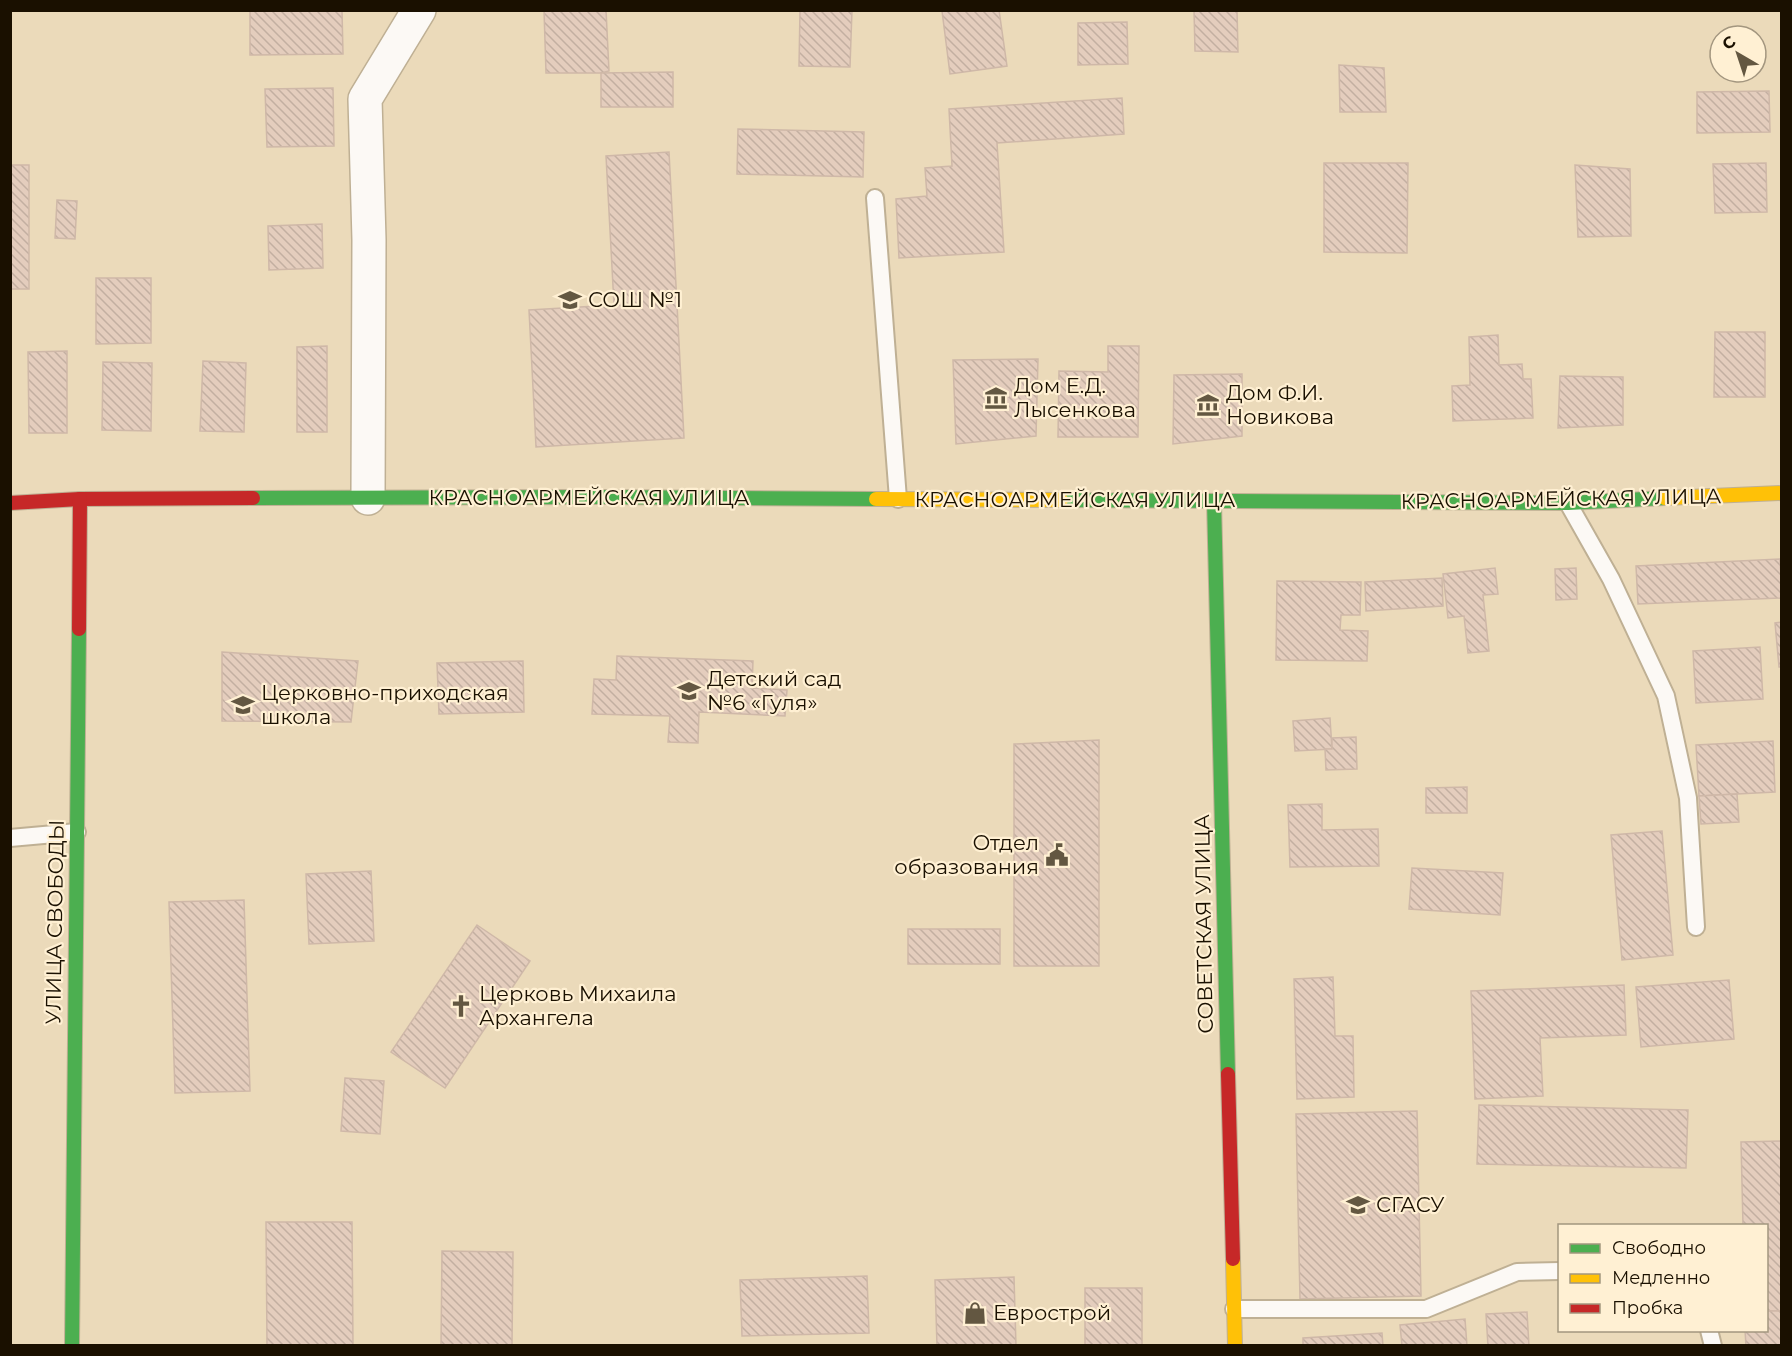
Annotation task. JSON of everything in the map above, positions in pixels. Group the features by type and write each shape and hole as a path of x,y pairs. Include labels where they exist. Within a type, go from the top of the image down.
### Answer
{"main road":[{"name":"КРАСНОАРМЕЙСКАЯ УЛИЦА","path":"10,503 80,499 368,498 1568,503 1782,493"},
{"name":"УЛИЦА СВОБОДЫ","path":"72,1346 80,499"},
{"name":"СОВЕТСКАЯ УЛИЦА","path":"1214,501 1235,1346"}],"street":[{"path":"368,498 369,240 365,99 419,10"}],"lane":[{"path":"875,198 898,499"},
{"path":"1568,503 1611,579 1666,696 1688,798 1696,927"},
{"path":"10,838 76,832"},
{"path":"1234,1309 1426,1309 1517,1272 1558,1271"}],"building":[{"path":"342,10 343,54 250,55 250,11"},
{"path":"544,10 606,10 609,71 546,73"},
{"path":"800,10 852,10 850,67 799,66"},
{"path":"999,10 1007,66 950,74 942,11"},
{"path":"1194,10 1237,10 1238,52 1195,51"},
{"path":"1127,22 1128,64 1078,65 1078,23"},
{"path":"1339,65 1384,68 1386,112 1340,112"},
{"path":"673,72 673,107 601,107 601,73"},
{"path":"333,88 334,146 267,147 265,89"},
{"path":"1769,91 1770,132 1697,133 1697,92"},
{"path":"1122,98 1124,134 997,143 1004,252 899,258 896,199 927,196 925,168 952,166 949,109"},
{"path":"738,129 864,132 863,177 737,174"},
{"path":"669,152 684,438 536,447 529,310 614,305 606,156"},
{"path":"1324,163 1408,163 1407,253 1324,252"},
{"path":"1766,163 1767,212 1715,213 1713,164"},
{"path":"10,165 29,165 29,289 10,289"},
{"path":"1575,165 1630,169 1631,236 1578,237"},
{"path":"57,200 77,201 75,239 55,238"},
{"path":"322,224 323,268 269,270 268,226"},
{"path":"96,278 151,278 151,343 96,344"},
{"path":"1715,332 1765,332 1765,397 1714,397"},
{"path":"1498,335 1499,365 1522,364 1523,379 1531,379 1533,418 1453,421 1452,386 1470,385 1469,337"},
{"path":"327,346 327,432 297,432 297,347"},
{"path":"1108,346 1139,346 1138,437 1058,437 1059,371 1108,372"},
{"path":"67,351 67,433 29,433 28,352"},
{"name":"Дом Е.Д. Лысенкова","path":"1038,359 1036,436 956,444 953,360"},
{"path":"203,361 246,363 244,432 200,431"},
{"path":"103,362 152,363 151,431 102,430"},
{"name":"Дом Ф.И. Новикова","path":"1242,374 1242,436 1173,444 1174,375"},
{"path":"1560,376 1623,377 1623,425 1558,428"},
{"path":"1780,559 1782,598 1638,604 1636,566"},
{"path":"1495,568 1498,594 1483,595 1489,651 1468,653 1464,616 1448,618 1443,574"},
{"path":"1576,568 1577,599 1556,600 1555,569"},
{"path":"1442,578 1443,606 1366,611 1365,582"},
{"path":"1277,581 1361,582 1360,615 1341,615 1340,630 1368,631 1367,661 1276,660"},
{"path":"1782,622 1782,667 1779,667 1775,623"},
{"path":"1760,647 1763,699 1696,703 1693,651"},
{"path":"222,652 358,661 351,722 222,721"},
{"path":"617,656 753,661 752,688 787,690 785,716 699,712 698,743 668,742 670,716 592,714 594,679 616,680"},
{"path":"523,661 524,712 439,714 437,663"},
{"path":"1330,718 1332,749 1295,751 1293,721"},
{"path":"1356,737 1357,769 1326,770 1325,749 1332,749 1332,738"},
{"name":"Отдел образования","path":"1099,740 1099,966 1014,966 1014,744"},
{"path":"1773,741 1775,792 1699,796 1696,745"},
{"path":"1467,787 1467,813 1426,813 1426,788"},
{"path":"1737,794 1739,822 1701,824 1699,796"},
{"path":"1322,804 1322,830 1378,829 1379,866 1290,867 1288,805"},
{"path":"1662,831 1673,955 1622,960 1611,835"},
{"path":"1412,868 1503,873 1500,915 1409,909"},
{"path":"371,871 374,941 309,944 306,874"},
{"path":"244,900 250,1091 175,1093 169,902"},
{"name":"Церковь Михаила Архангела","path":"477,925 530,961 445,1088 391,1052"},
{"path":"908,929 1000,929 1000,964 908,964"},
{"path":"1333,977 1335,1036 1353,1036 1354,1097 1297,1099 1294,979"},
{"path":"1729,980 1734,1039 1641,1047 1636,987"},
{"path":"1624,985 1626,1035 1540,1038 1543,1096 1475,1099 1471,991"},
{"path":"345,1078 384,1081 380,1134 341,1131"},
{"path":"1479,1105 1688,1110 1686,1168 1477,1164"},
{"name":"СГАСУ","path":"1417,1111 1421,1296 1300,1299 1296,1114"},
{"path":"1782,1141 1782,1311 1768,1311 1768,1224 1743,1224 1741,1142"},
{"path":"266,1222 352,1222 353,1346 267,1346"},
{"path":"442,1251 513,1252 512,1346 441,1346"},
{"path":"867,1276 869,1333 742,1336 740,1280"},
{"path":"1014,1277 1016,1346 937,1346 935,1280"},
{"path":"1085,1288 1142,1288 1142,1346 1085,1346"},
{"path":"1768,1311 1782,1311 1782,1346 1746,1346 1745,1332 1768,1332"},
{"path":"1527,1312 1529,1346 1488,1346 1486,1314"},
{"path":"1465,1319 1467,1346 1402,1346 1400,1325"},
{"path":"1382,1333 1383,1346 1303,1346 1303,1338"}],"traffic: fast":[{"path":"253,498 876,499"},
{"path":"1061,500 1568,503 1665,498"},
{"path":"1214,501 1228,1074"},
{"path":"72,1346 79,629"}],"traffic: slow":[{"path":"1665,498 1782,493"},
{"path":"876,499 1061,500"},
{"path":"1233,1259 1235,1346"}],"traffic: jam":[{"path":"10,503 80,499 253,498"},
{"path":"79,629 80,499"},
{"path":"1228,1074 1233,1259"}],"place":[{"name":"СОШ №1","path":"570,300"},
{"name":"Дом Е.Д. Лысенкова","path":"996,398"},
{"name":"Дом Ф.И. Новикова","path":"1208,405"},
{"name":"Детский сад №6 «Гуля»","path":"689,691"},
{"name":"Церковно-приходская школа","path":"243,705"},
{"name":"Отдел образования","path":"1057,855"},
{"name":"Церковь Михаила Архангела","path":"461,1006"},
{"name":"СГАСУ","path":"1358,1205"},
{"name":"Еврострой","path":"975,1313"}]}
